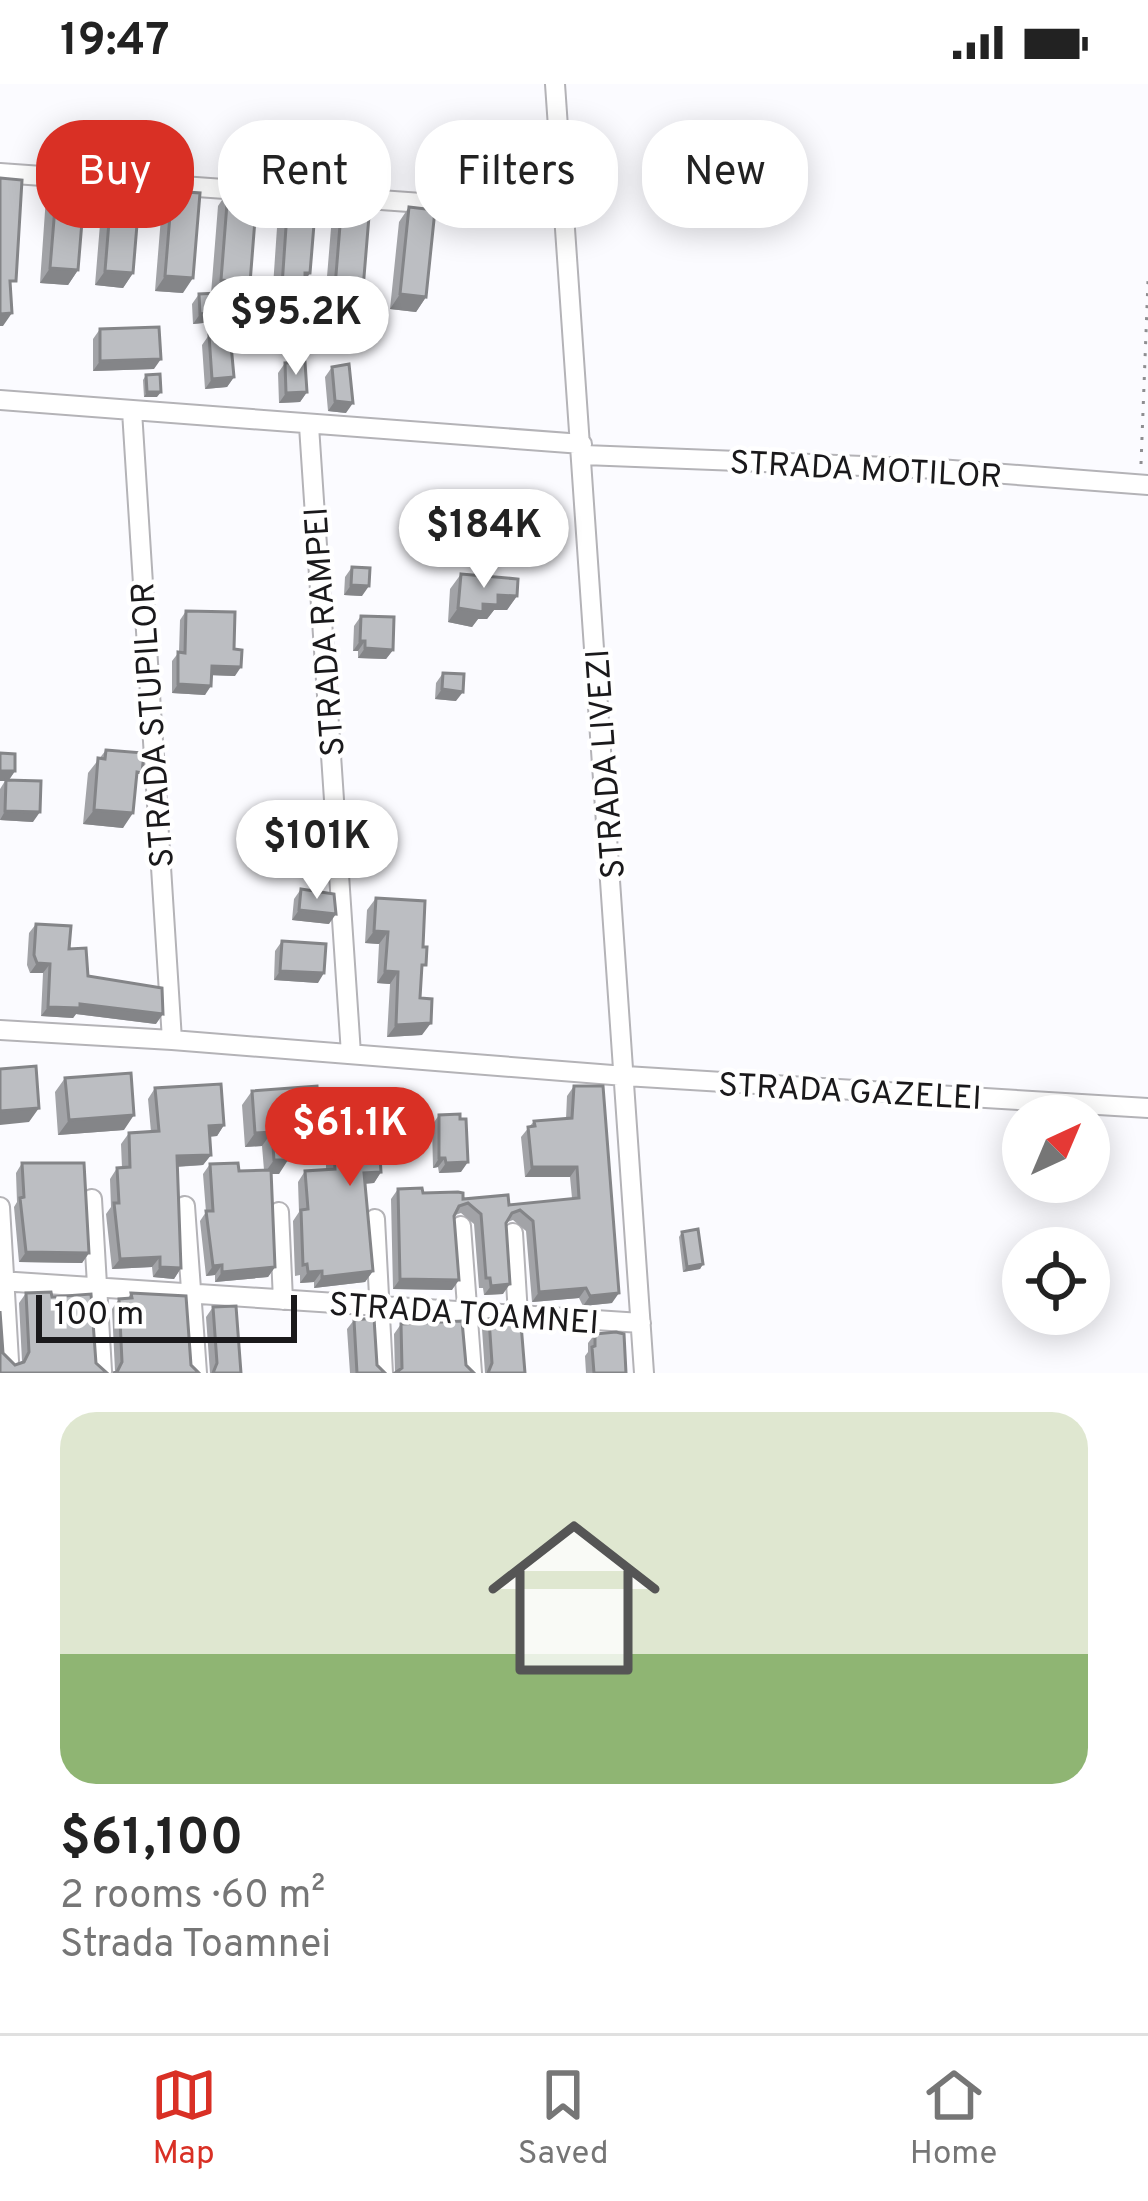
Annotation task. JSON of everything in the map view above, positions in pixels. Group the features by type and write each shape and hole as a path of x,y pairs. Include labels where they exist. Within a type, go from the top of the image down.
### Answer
{"street":[{"name":"STRADA LIVEZI","path":"555,84 558,120"},
{"path":"0,173 415,202"},
{"name":"STRADA LIVEZI","path":"565,228 644,1373"},
{"name":"STRADA MOTILOR","path":"0,400 583,450 1144,484"},
{"name":"STRADA STUPILOR","path":"132,410 172,1040"},
{"name":"STRADA RAMPEI","path":"309,426 351,1054"},
{"name":"STRADA GAZELEI","path":"0,1030 1148,1108"},
{"path":"92,1198 102,1371"},
{"path":"185,1206 197,1373"},
{"path":"0,1207 9,1361"},
{"path":"279,1212 283,1300"},
{"path":"375,1219 383,1373"},
{"path":"461,1226 472,1373"},
{"path":"513,1233 518,1316"},
{"name":"STRADA TOAMNEI","path":"3,1282 641,1324"}],"path":[{"path":"1144,484 1148,281"}],"building":[{"path":"0,178 22,180 16,281 10,281 12,313 0,314"},
{"path":"194,193 200,193 193,278 165,276 169,228 194,228"},
{"path":"409,207 415,208 415,228 433,228 426,297 400,294"},
{"path":"53,228 81,228 78,270 50,268"},
{"path":"108,228 137,228 133,273 105,271"},
{"path":"225,228 254,228 250,283 221,280"},
{"path":"286,228 314,228 305,288 282,286"},
{"path":"340,228 368,228 363,289 335,287"},
{"path":"218,293 219,312 200,314 199,294"},
{"path":"159,327 161,359 100,361 100,329"},
{"path":"230,334 234,377 212,379 209,335"},
{"path":"305,362 307,392 286,393 285,363"},
{"path":"349,364 353,403 335,401 332,367"},
{"path":"160,374 161,392 147,392 146,375"},
{"path":"352,567 370,568 369,586 351,585"},
{"path":"461,574 518,579 517,596 498,595 498,605 483,604 483,612 458,608"},
{"path":"186,611 235,612 234,649 242,650 241,667 212,666 211,686 178,684"},
{"path":"361,616 394,617 393,650 365,648 365,641 360,641"},
{"path":"443,673 464,674 463,692 442,689"},
{"path":"106,750 144,753 133,813 94,810 98,758 105,759"},
{"path":"0,753 15,754 15,771 0,771"},
{"path":"6,780 41,781 40,812 5,811"},
{"path":"267,850 288,851 289,866 269,867"},
{"path":"301,889 334,894 336,914 299,910"},
{"path":"376,898 425,901 423,947 427,947 420,998 432,999 431,1023 396,1025 398,972 385,971 388,932 374,931"},
{"path":"36,924 71,926 69,949 86,948 88,976 162,988 163,1014 80,1004 80,1008 48,1007 50,964 37,963 34,955"},
{"path":"282,941 326,944 324,973 280,971"},
{"path":"36,1066 39,1108 0,1111 0,1069"},
{"path":"131,1073 134,1115 69,1120 65,1078"},
{"path":"221,1084 224,1125 209,1126 211,1155 177,1156 181,1268 160,1267 160,1257 120,1259 114,1203 119,1203 117,1168 130,1167 129,1133 159,1131 155,1088"},
{"path":"317,1086 320,1128 287,1130 288,1160 274,1160 272,1132 255,1133 252,1091"},
{"path":"574,1086 603,1086 619,1293 590,1296 586,1288 539,1292 533,1221 520,1210 506,1223 510,1284 491,1286 486,1278 481,1214 468,1203 459,1206 454,1216 459,1280 400,1279 398,1189 458,1192 463,1199 508,1195 509,1205 579,1198 577,1167 532,1167 528,1127 535,1126 534,1121 572,1118"},
{"path":"408,1096 412,1137 379,1140 381,1172 364,1173 373,1271 322,1277 322,1271 308,1272 307,1264 303,1265 301,1210 308,1209 305,1171 335,1169 334,1151 347,1151 343,1100"},
{"path":"460,1114 460,1119 466,1119 468,1162 446,1163 439,1158 439,1115"},
{"path":"22,1163 84,1163 89,1253 26,1252"},
{"path":"238,1163 239,1171 271,1170 275,1267 222,1272 222,1265 213,1266 206,1211 213,1211 210,1164"},
{"path":"698,1229 703,1264 687,1267 682,1232"},
{"path":"51,1292 52,1297 91,1294 96,1363 107,1373 0,1373 0,1311 3,1353 15,1365 24,1362 29,1352 26,1293"},
{"path":"131,1293 186,1296 191,1365 199,1373 113,1373 122,1362 119,1299 132,1298"},
{"path":"236,1306 241,1373 213,1373 217,1363 213,1307"},
{"path":"374,1318 377,1365 385,1373 357,1373 354,1320"},
{"path":"504,1318 505,1325 521,1324 525,1373 488,1373 492,1363 489,1319"},
{"path":"462,1321 466,1365 474,1373 395,1373 402,1368 401,1324"},
{"path":"595,1334 624,1334 626,1373 594,1373"}]}
